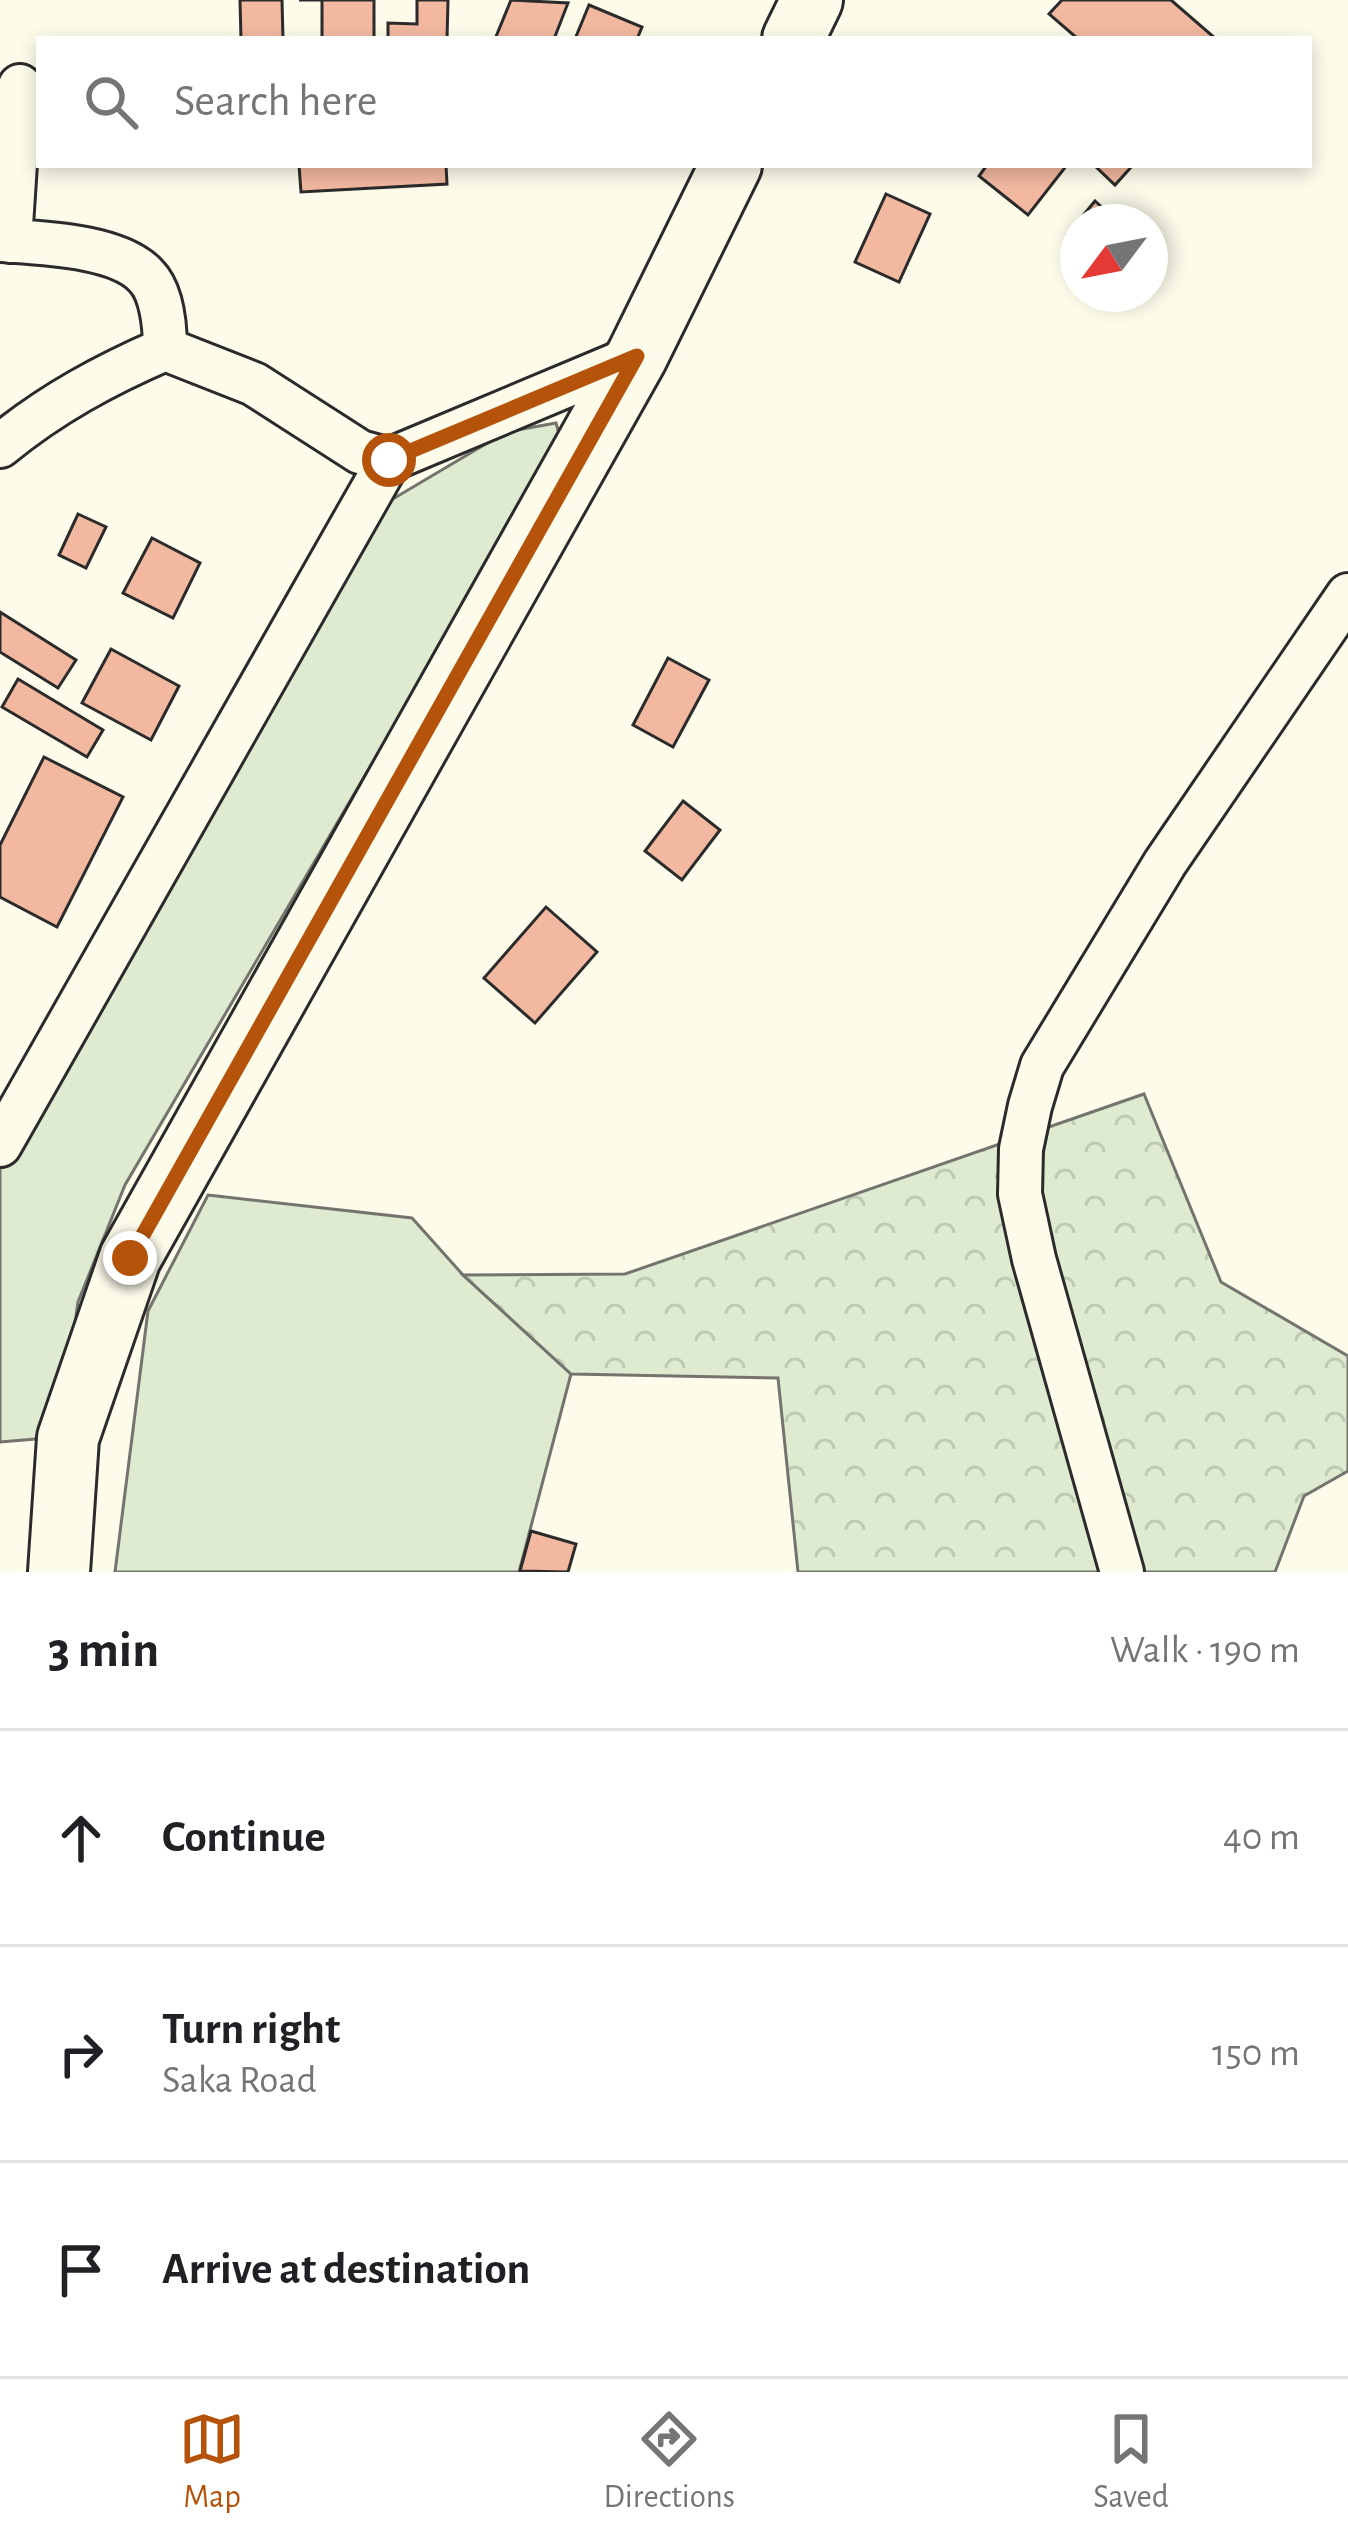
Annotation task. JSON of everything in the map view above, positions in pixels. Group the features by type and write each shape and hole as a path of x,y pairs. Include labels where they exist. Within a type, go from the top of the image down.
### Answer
{"main road":[{"path":"794,36 812,0"},
{"path":"59,1572 68,1438 130,1258 637,356 730,168"}],"street":[{"path":"20,86 5,240 118,257 148,277 164,327 165,349"},
{"path":"0,446 41,412 165,349 254,384 360,452 389,460"},
{"path":"0,1145 389,460 637,356"},
{"path":"1122,1572 1020,1194 1021,1149 1030,1106 1042,1066 1165,863 1348,596"}],"green space":[{"path":"556,423 561,441 125,1185 78,1302 59,1437 0,1442 0,1139 386,503 506,432"},
{"path":"1144,1094 1221,1282 1348,1356 1348,1471 1304,1496 1275,1572 798,1572 778,1378 571,1374 463,1275 625,1274"},
{"path":"208,1195 412,1218 463,1275 571,1374 519,1572 115,1572 148,1311"}],"building":[{"path":"240,0 282,0 283,36 241,36"},
{"path":"322,0 374,0 374,36 322,36"},
{"path":"417,0 448,0 447,36 388,36 388,23 417,24"},
{"path":"511,0 568,3 555,36 496,36"},
{"path":"1062,0 1171,0 1213,36 1075,36 1049,14"},
{"path":"589,5 642,27 638,36 576,36"},
{"path":"299,168 446,168 447,184 301,192"},
{"path":"985,168 1065,168 1028,215 979,176"},
{"path":"1097,168 1130,168 1115,185"},
{"path":"886,194 930,214 899,282 855,262"},
{"path":"78,514 106,527 86,568 59,555"},
{"path":"152,538 200,563 173,618 123,593"},
{"path":"0,612 76,660 58,688 0,652"},
{"path":"111,649 179,686 151,740 82,703"},
{"path":"668,658 709,680 673,747 633,725"},
{"path":"18,679 103,730 87,757 2,707"},
{"path":"44,757 123,797 57,927 0,897 0,845"},
{"path":"683,801 720,830 682,880 645,851"},
{"path":"546,907 597,952 535,1023 484,978"},
{"path":"531,1531 576,1544 568,1572 520,1571"}],"route":[{"path":"130,1258 637,356 389,460"}]}
